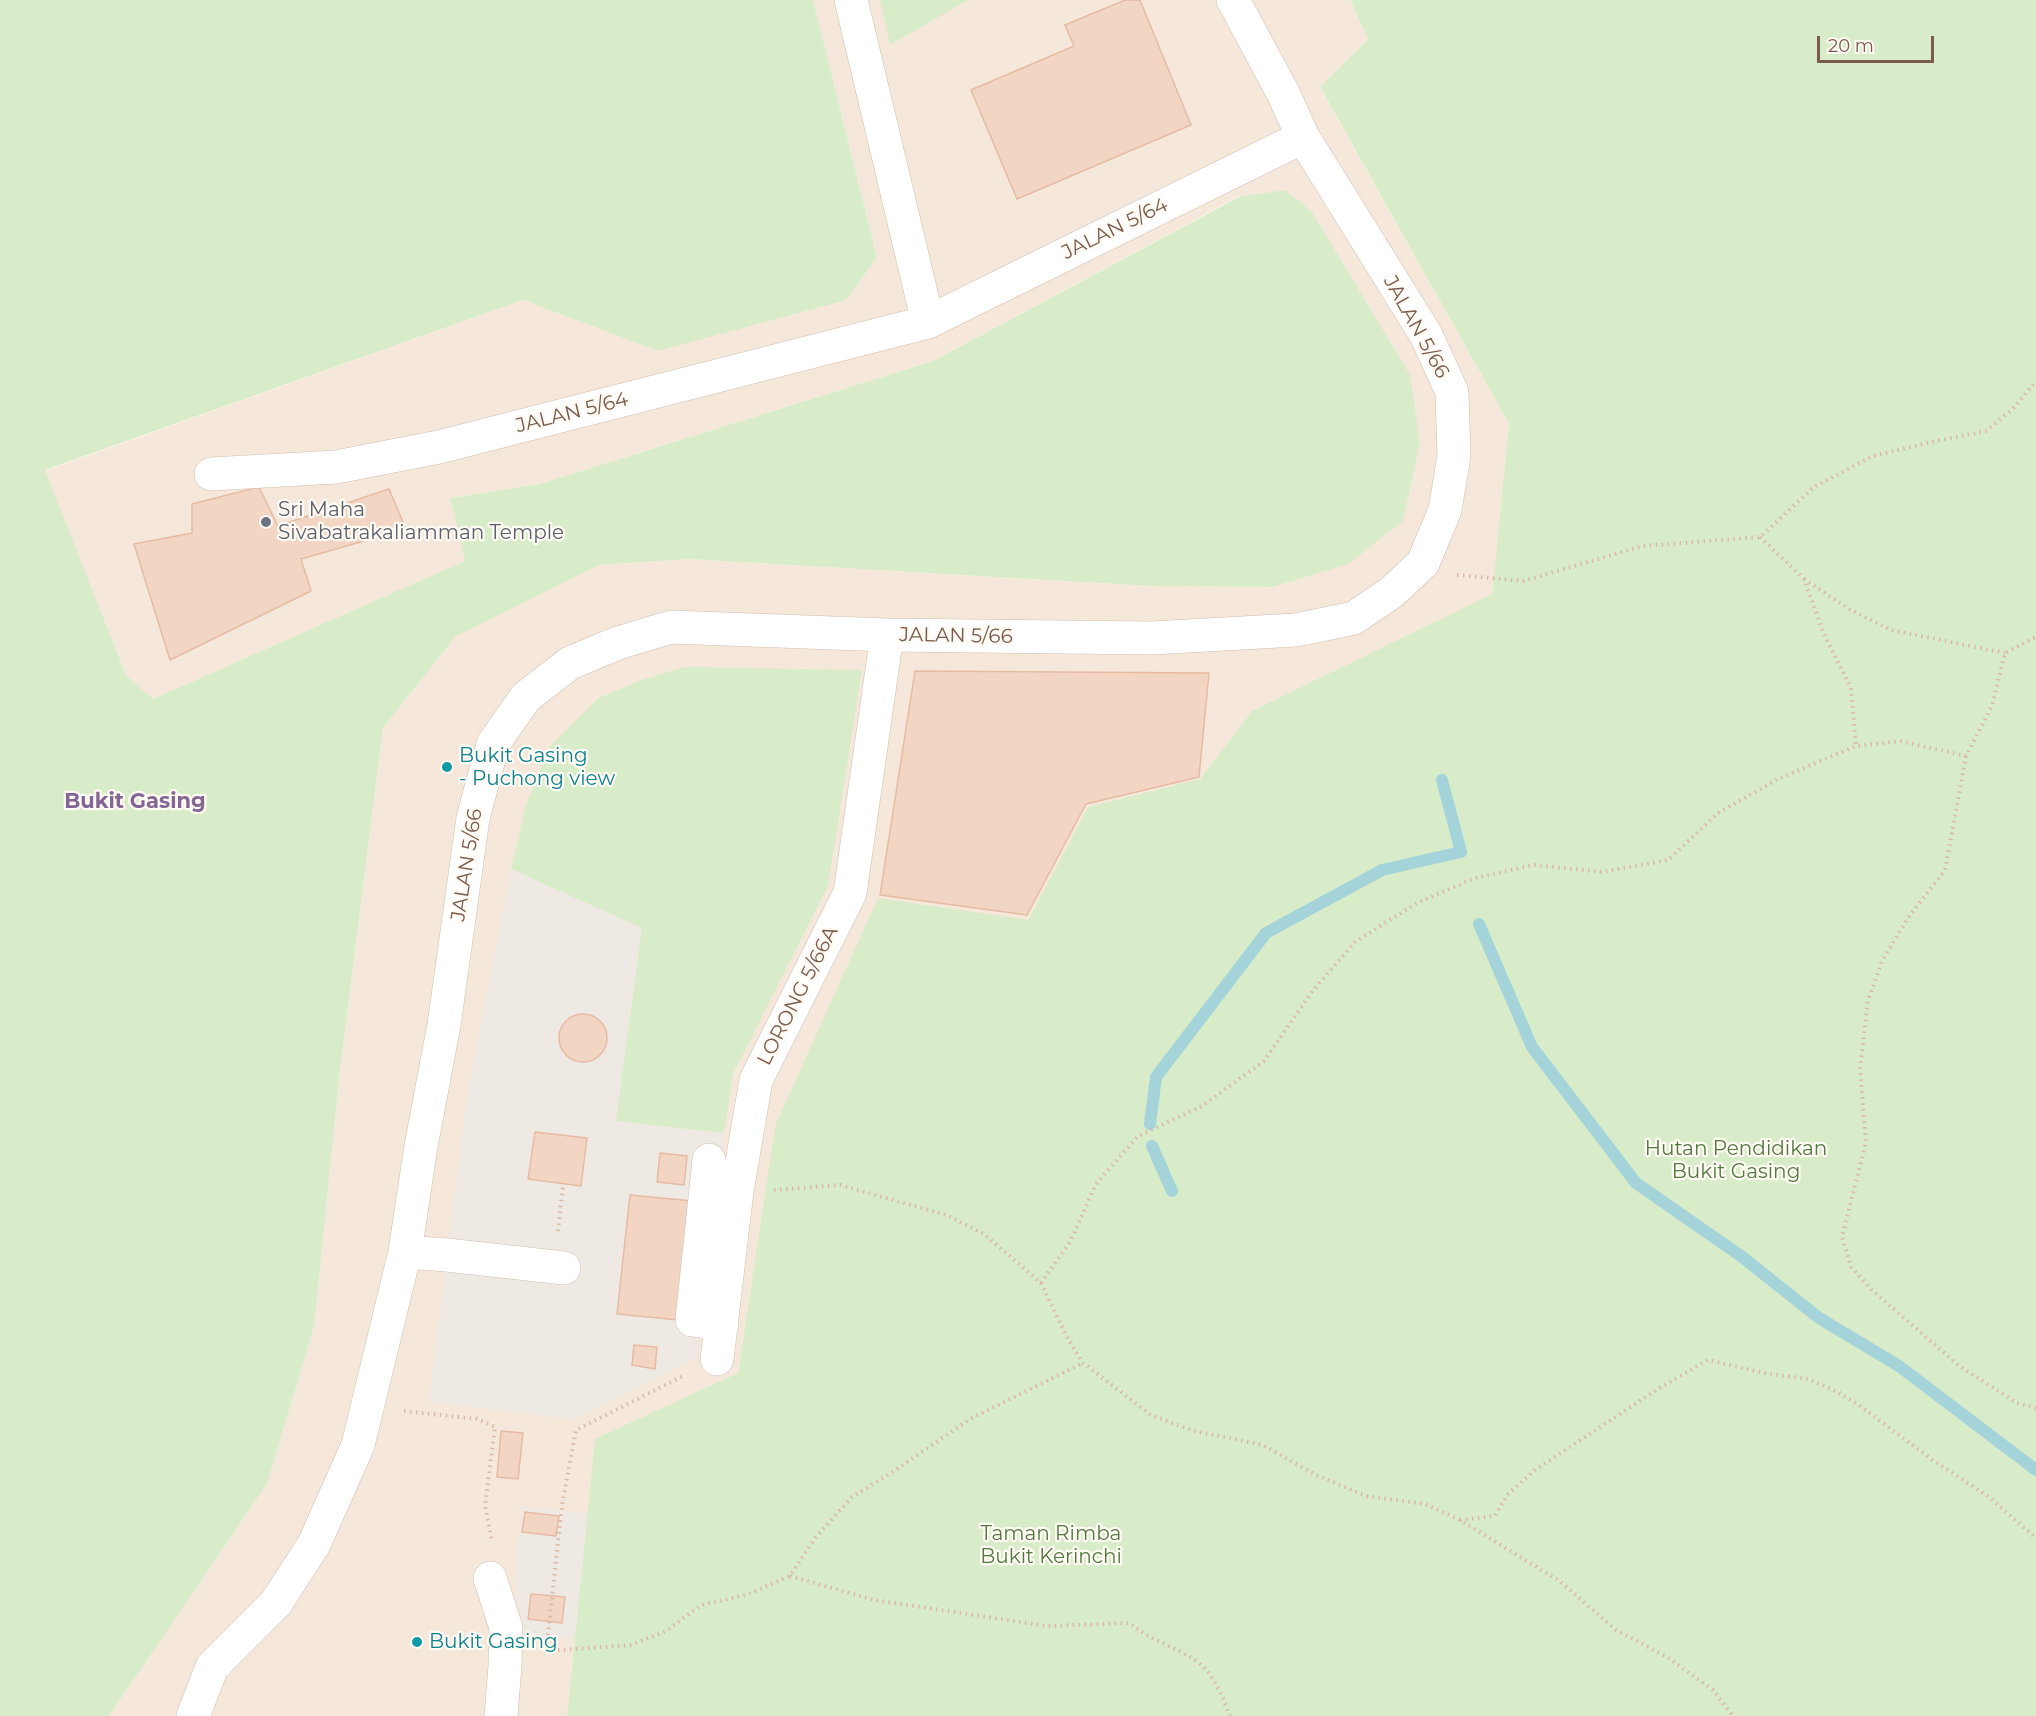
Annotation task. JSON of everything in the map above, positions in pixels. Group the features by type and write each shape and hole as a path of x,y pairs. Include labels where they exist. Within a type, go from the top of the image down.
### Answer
{"street":[{"path":"851,0 928,322"},
{"name":"JALAN 5/66","path":"193,1716 212,1667 276,1603 314,1544 358,1445 405,1252 421,1146 444,1025 472,818 493,744 526,696 570,663 618,643 671,627 887,635 1152,638 1296,630 1354,618 1392,592 1422,563 1445,510 1454,456 1452,392 1426,335 1303,136 1283,93 1233,0"},
{"name":"JALAN 5/64","path":"212,474 336,467 439,447 928,322 1303,136"},
{"name":"LORONG 5/66A","path":"717,1359 737,1191 756,1080 850,893 887,635"},
{"path":"708,1160 692,1320 722,1324"},
{"path":"405,1252 559,1268"},
{"path":"490,1578 506,1628 501,1716"}],"path":[{"path":"1422,563 1444,574 1523,581 1643,546 1760,537 1814,487 1873,456 1986,431 2012,410 2036,381"},
{"path":"1760,537 1804,579 1849,609 1891,630 2005,653 2036,636"},
{"path":"1804,579 1824,634 1851,688 1856,746"},
{"path":"2005,653 1992,706 1966,756 1945,870 1908,918 1883,959 1868,1000 1860,1069 1866,1142 1842,1237 1851,1267 1872,1290 1959,1366 2017,1403 2036,1408"},
{"path":"1041,1283 1070,1242 1096,1184 1138,1136 1202,1106 1264,1060 1311,993 1355,942 1417,903 1475,878 1534,865 1602,872 1668,860 1718,813 1778,779 1856,746 1900,741 1966,756"},
{"path":"737,1191 840,1185 946,1215 984,1234 1041,1283 1068,1340 1083,1363 1151,1416 1194,1431 1263,1445 1316,1475 1367,1496 1425,1504 1460,1520 1561,1582 1616,1630 1676,1663 1713,1690 1733,1716"},
{"path":"559,1268 563,1186"},
{"path":"717,1359 576,1430 562,1505 546,1651 631,1645 666,1631 701,1605 746,1595 790,1576 815,1538 852,1497 970,1419 1083,1363"},
{"path":"1460,1520 1495,1516 1507,1495 1535,1470 1661,1387 1708,1360 1764,1373 1808,1379 1838,1392 1934,1461 1989,1497 2036,1538"},
{"path":"398,1410 477,1419 495,1427 485,1506 493,1537 490,1578"},
{"path":"790,1576 874,1600 1047,1626 1130,1623 1142,1634 1197,1661 1219,1687 1230,1716"}],"shaded area":[{"path":"813,0 1350,0 1368,39 1320,88 1509,424 1492,595 1252,711 1200,779 1088,807 1028,920 775,1126 738,1373 595,1440 567,1716 109,1716 267,1484 314,1327 339,1079 383,728 455,637 599,565 688,559 1151,586 1273,587 1347,564 1403,521 1239,196 933,361 540,484 450,498 466,561 153,699 126,675 45,471 523,300 658,351 877,257"},
{"path":"511,869 642,928 616,1121 724,1133 698,1357 575,1419 429,1402 466,1103"},
{"path":"523,1506 587,1514 574,1639 521,1634 515,1572"}],"green space":[{"path":"0,0 813,0 877,257 846,300 658,351 523,300 45,470 126,675 153,699 465,561 450,498 540,484 933,361 1239,197 1285,190 1312,212 1410,375 1420,442 1403,521 1348,564 1273,587 1151,586 688,559 599,565 455,637 383,728 339,1079 314,1327 267,1484 109,1716 0,1716"},
{"path":"880,0 968,0 890,45"},
{"path":"1350,0 2036,0 2036,1716 567,1716 595,1439 738,1373 775,1126 878,898 1028,920 1088,807 1200,779 1252,711 1492,594 1509,424 1320,87 1368,39"},
{"path":"684,667 862,670 828,886 733,1074 724,1133 616,1121 642,928 511,869 526,805 550,746 599,698 639,681"}],"building":[{"path":"1125,0 1140,0 1191,125 1017,199 971,90 1074,46 1065,25"},
{"path":"259,487 278,526 389,489 406,529 301,559 311,591 170,660 134,544 192,533 192,504"},
{"path":"915,671 1209,673 1199,777 1086,804 1027,915 880,895"},
{"path":"578,1014 588,1014 603,1024 607,1038 606,1047 597,1058 588,1062 578,1062 563,1052 559,1043 559,1033 569,1018"},
{"path":"535,1132 587,1138 581,1186 528,1179"},
{"path":"660,1153 687,1156 684,1185 657,1182"},
{"path":"630,1195 693,1201 679,1320 617,1314"},
{"path":"634,1345 657,1347 655,1369 632,1365"},
{"path":"501,1431 523,1433 518,1479 497,1477"},
{"path":"525,1512 559,1516 556,1536 522,1532"},
{"path":"531,1594 565,1597 562,1623 528,1619"}],"waterway":[{"path":"1150,1124 1156,1077 1266,933 1382,870 1461,852 1442,780"},
{"path":"1479,924 1532,1047 1636,1183 1741,1256 1819,1318 1899,1366 2036,1470"},
{"path":"1152,1146 1172,1191"}],"place":[{"name":"Sri Maha Sivabatrakaliamman Temple","path":"266,522"},
{"name":"Bukit Gasing - Puchong view","path":"447,767"},
{"name":"Bukit Gasing","path":"417,1642"}],"district":[{"name":"Bukit Gasing","path":"135,802"}],"park label":[{"name":"Hutan Pendidikan Bukit Gasing","path":"1736,1160"},
{"name":"Taman Rimba Bukit Kerinchi","path":"1051,1546"}]}
